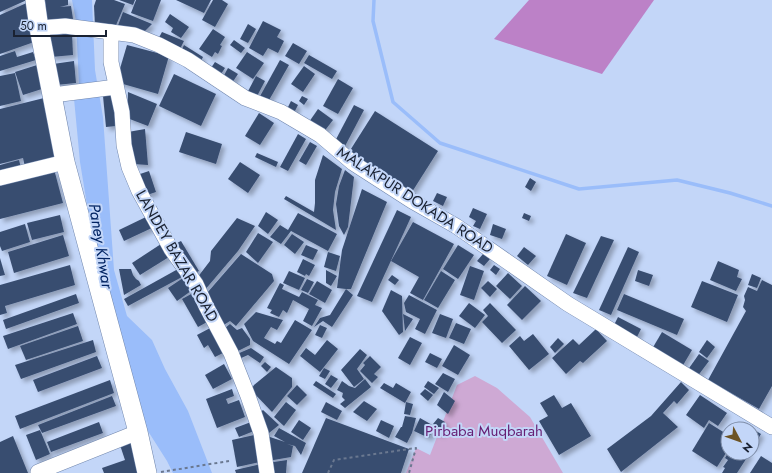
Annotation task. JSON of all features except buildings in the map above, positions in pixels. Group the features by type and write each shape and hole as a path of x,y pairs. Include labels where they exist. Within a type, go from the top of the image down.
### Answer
{"main road":[{"path":"35,0 65,162 138,432 155,472"}],"street":[{"name":"MALAKPUR DOKADA ROAD","path":"39,28 65,26 134,36 159,45 188,60 245,98 281,112 320,135 353,163 412,201 456,226 568,304 772,427"},
{"name":"LANDEY BAZAR ROAD","path":"106,31 122,112 124,145 130,167 139,191 172,249 196,284 231,353 261,433 267,473"},
{"path":"53,95 116,87"},
{"path":"0,178 65,162"},
{"path":"38,472 138,432"}],"path":[{"path":"328,473 334,460 416,448 409,473"},
{"path":"155,472 229,461"}],"green space":[{"name":"Pirbaba Muqbarah","path":"475,376 497,388 530,417 563,473 406,473 416,448 430,455 457,385"}],"shaded area":[{"path":"529,0 654,0 602,74 494,39"}],"water":[{"name":"Paney Khwar","path":"72,0 92,0 95,70 103,117 114,270 127,316 152,340 165,369 188,411 212,473 173,473 146,428 88,211 80,162 73,88 79,85 76,21"}],"waterway":[{"path":"374,0 373,21 393,102 440,143 579,189 677,180 730,193 772,206"}]}
